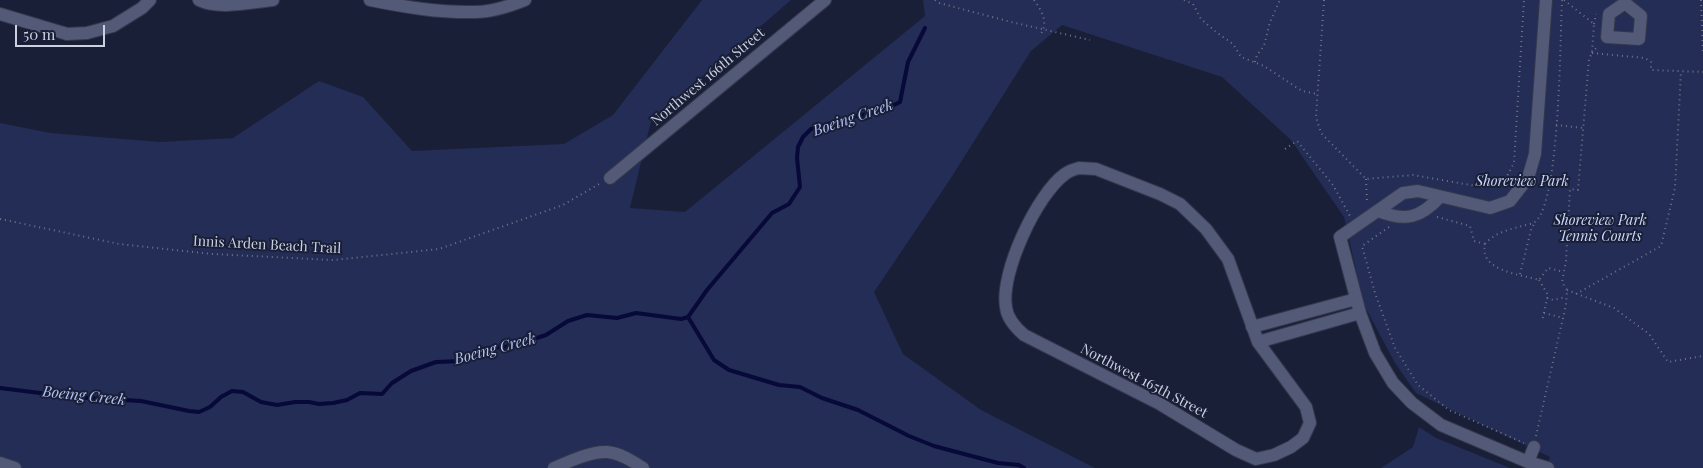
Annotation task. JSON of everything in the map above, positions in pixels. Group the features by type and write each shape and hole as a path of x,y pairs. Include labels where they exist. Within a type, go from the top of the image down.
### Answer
{"street":[{"path":"0,14 67,34 87,33 113,26 142,8 150,0"},
{"path":"199,0 206,3 227,4 273,0"},
{"path":"370,0 439,11 477,12 525,0"},
{"name":"Northwest 166th Street","path":"610,178 825,0"},
{"path":"1546,0 1535,154 1528,178 1510,201 1490,208 1418,191 1403,193 1340,237 1360,313 1379,360 1393,384 1412,403 1441,425 1528,462 1548,468"},
{"name":"Northwest 165th Street","path":"1252,327 1228,259 1206,229 1180,204 1160,194 1096,169 1079,168 1066,173 1052,187 1028,222 1008,273 1006,308 1013,325 1024,335 1160,404 1258,463 1291,447 1303,438 1310,423 1306,407 1258,342"},
{"path":"1376,212 1390,216 1411,218 1427,210 1440,197"},
{"path":"1356,299 1252,327 1258,342 1360,313"},
{"path":"1528,462 1534,447"},
{"path":"554,468 580,458 606,452 625,457 643,468"},
{"path":"0,463 14,468"}],"path":[{"path":"935,0 939,3 1090,40"},
{"path":"1034,0 1043,13 1044,30 1040,36"},
{"path":"1184,0 1193,4"},
{"path":"1193,0 1193,4 1201,19 1234,44 1241,57 1264,66 1302,90 1318,94"},
{"path":"1255,62 1257,55 1264,46 1270,22 1280,0"},
{"path":"1324,0 1316,117 1321,133 1366,179 1368,206 1376,212"},
{"path":"1366,179 1413,175 1482,187 1495,186 1506,178 1514,164 1516,147 1524,0"},
{"path":"1564,0 1594,24 1592,53 1589,59 1578,190 1570,189 1566,261 1562,282 1567,290 1614,308 1649,334 1668,362 1703,356"},
{"path":"1701,0 1703,54"},
{"path":"1592,53 1645,58 1651,62 1651,70 1703,72"},
{"path":"1576,294 1661,246 1675,188 1681,71"},
{"path":"1556,125 1583,128"},
{"path":"1285,149 1297,141 1333,185 1355,227 1375,293 1395,348 1418,385 1449,410 1534,447 1563,318 1567,290"},
{"name":"Innis Arden Beach Trail","path":"0,219 119,244 212,254 334,260 439,249 563,205 610,178"},
{"path":"1435,217 1470,226 1474,241 1485,244 1485,257 1490,264 1539,280 1548,295 1542,321"},
{"path":"1520,274 1531,230 1535,222"},
{"path":"1362,246 1394,224"},
{"path":"1539,280 1548,268 1564,272"},
{"path":"1547,298 1552,300 1566,297"},
{"path":"1544,313 1563,318"}],"green space":[{"path":"702,0 791,0 651,121 630,208 685,212 925,16 923,0 1703,0 1703,468 1547,468 1550,457 1416,393 1395,363 1364,305 1344,217 1291,140 1222,77 1062,25 1031,51 949,181 874,292 903,354 981,410 1095,468 0,468 0,123 50,133 160,142 233,138 319,81 363,97 412,151 564,144 613,115"},
{"path":"1419,427 1436,438 1510,468 1381,468 1413,447"}],"waterway":[{"name":"Boeing Creek","path":"0,388 72,397 141,401 199,412 210,407 221,397 232,391 243,392 261,402 277,405 295,402 333,403 347,400 360,393 382,394 392,383 411,371 436,362 462,361 482,349 512,346 546,335 568,321 587,315 617,318 636,313 681,319 688,317 707,290 772,213 789,204 800,187 797,158 798,147 803,137 811,129 852,117 882,111 900,102 908,62 925,28"},
{"path":"688,317 714,360 729,370 779,385 800,387 822,398 858,410 909,436 934,446 998,463 1019,465 1024,468"}],"park label":[{"name":"Shoreview Park","path":"1522,182"},
{"name":"Shoreview Park Tennis Courts","path":"1600,230"}]}
